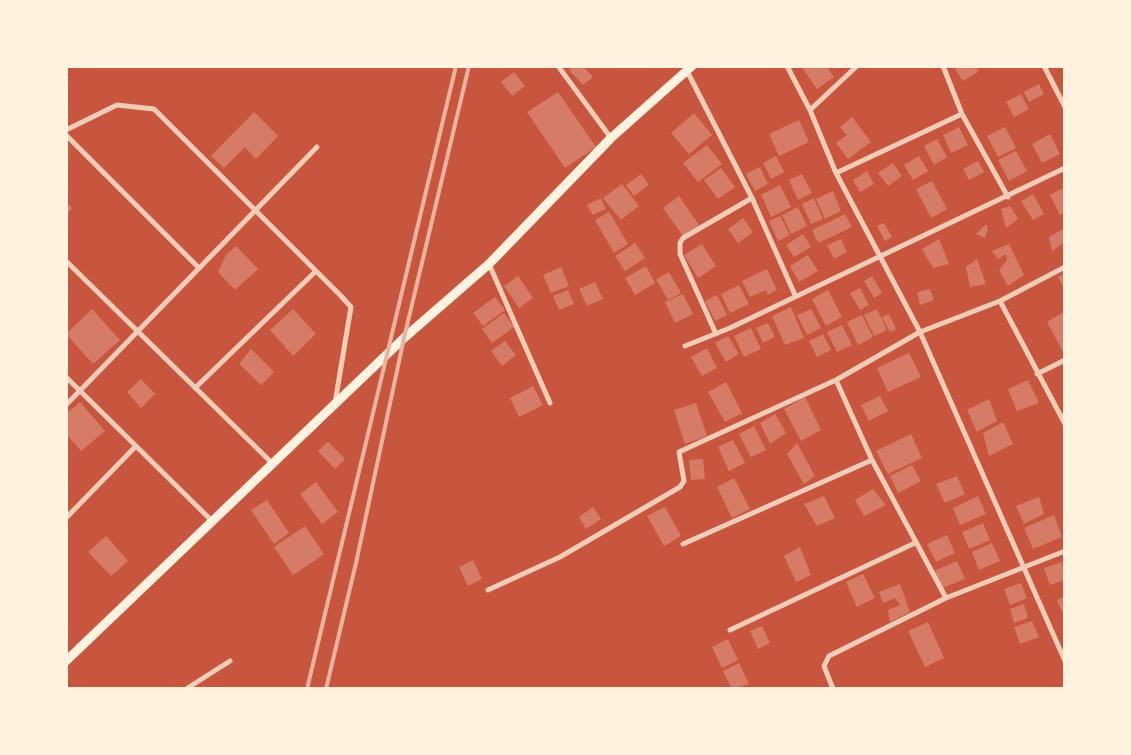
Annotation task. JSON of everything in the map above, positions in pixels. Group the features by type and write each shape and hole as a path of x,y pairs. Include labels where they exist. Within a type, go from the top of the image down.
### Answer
{"highway":[{"path":"66,661 335,403 489,264 612,138 690,69"}],"street":[{"path":"558,66 612,138"},
{"path":"787,66 810,110 836,173 920,332 1065,661"},
{"path":"810,110 857,66"},
{"path":"943,66 963,114 1008,197"},
{"path":"1044,66 1065,107"},
{"path":"690,69 752,198 795,295"},
{"path":"66,130 117,105 154,109 316,271 351,307 335,403"},
{"path":"836,173 963,114"},
{"path":"66,135 199,268"},
{"path":"66,405 317,147"},
{"path":"685,346 716,334 1065,168"},
{"path":"716,334 680,254 680,243 683,238 752,198"},
{"path":"66,261 272,463"},
{"path":"489,264 550,403"},
{"path":"488,590 560,557 680,487 684,481 679,452 836,380 920,332 1000,301 1065,267"},
{"path":"195,388 316,271"},
{"path":"1000,301 1065,424"},
{"path":"1037,374 1065,360"},
{"path":"66,377 211,520"},
{"path":"836,380 872,460 946,598"},
{"path":"66,518 136,446"},
{"path":"683,544 872,460"},
{"path":"730,630 915,543"},
{"path":"833,689 824,666 829,656 946,598 1065,552"},
{"path":"186,689 230,661"}],"building":[{"path":"574,66 583,66 593,77 583,85 569,70"},
{"path":"801,66 826,66 834,77 817,89"},
{"path":"959,66 975,66 979,71 963,81 955,69"},
{"path":"514,72 525,86 512,96 501,82"},
{"path":"1039,84 1044,94 1029,102 1024,92"},
{"path":"558,92 596,147 565,168 527,112"},
{"path":"1021,94 1029,109 1014,117 1006,102"},
{"path":"254,112 278,136 256,159 245,147 224,168 211,156"},
{"path":"694,113 712,135 689,154 671,133"},
{"path":"852,117 871,142 848,159 836,143 847,135 840,127"},
{"path":"799,120 809,142 779,156 769,134"},
{"path":"959,127 968,145 951,153 943,135"},
{"path":"1005,127 1016,148 998,157 987,136"},
{"path":"1050,134 1060,154 1042,163 1032,144"},
{"path":"937,139 947,157 934,165 924,146"},
{"path":"707,145 722,164 698,182 683,163"},
{"path":"1016,151 1027,171 1009,181 998,160"},
{"path":"776,156 784,172 771,179 763,163"},
{"path":"919,156 928,171 913,180 904,165"},
{"path":"978,161 984,172 969,180 963,169"},
{"path":"893,163 902,176 888,186 878,173"},
{"path":"760,167 768,184 755,191 746,174"},
{"path":"721,168 735,187 718,199 704,180"},
{"path":"867,171 874,184 860,192 853,180"},
{"path":"641,174 649,185 634,196 626,185"},
{"path":"802,174 812,193 798,200 789,180"},
{"path":"932,181 947,209 931,218 916,189"},
{"path":"622,184 639,206 621,220 603,198"},
{"path":"780,185 791,207 771,217 761,195"},
{"path":"1065,187 1065,212 1060,215 1050,195"},
{"path":"833,191 841,211 825,219 816,199"},
{"path":"1033,194 1044,214 1033,220 1021,201"},
{"path":"679,196 699,225 683,236 663,208"},
{"path":"601,198 606,209 593,215 587,205"},
{"path":"814,198 823,219 811,224 802,204"},
{"path":"66,202 72,208 66,215"},
{"path":"1010,206 1018,219 1006,228 1001,209"},
{"path":"798,207 807,226 791,234 782,215"},
{"path":"609,212 628,244 614,253 595,220"},
{"path":"845,214 852,227 818,243 812,230"},
{"path":"780,216 790,235 778,241 769,221"},
{"path":"743,218 753,232 738,243 728,229"},
{"path":"884,223 892,237 885,241 877,226"},
{"path":"986,224 988,229 985,238 976,234"},
{"path":"1063,229 1065,242 1052,251 1049,237"},
{"path":"803,234 811,247 794,257 786,245"},
{"path":"841,239 847,252 834,259 827,245"},
{"path":"939,239 949,264 933,268 922,249"},
{"path":"635,243 645,258 625,271 615,256"},
{"path":"702,244 716,266 698,278 684,255"},
{"path":"1009,244 1024,275 1008,286 999,270 1007,260 1006,254 998,259 992,251"},
{"path":"236,246 258,269 235,290 218,272 226,255"},
{"path":"808,255 818,271 799,282 790,266"},
{"path":"977,259 986,284 970,287 966,267"},
{"path":"646,266 655,283 635,295 625,278"},
{"path":"561,267 569,286 551,293 543,275"},
{"path":"767,269 777,290 768,295 766,290 750,297 742,281"},
{"path":"669,272 681,293 668,300 656,279"},
{"path":"1065,273 1065,290 1058,277"},
{"path":"518,276 533,298 519,308 504,286"},
{"path":"872,276 882,293 874,298 864,281"},
{"path":"595,282 603,299 587,306 579,289"},
{"path":"739,285 749,304 730,313 721,294"},
{"path":"860,288 869,305 860,310 850,293"},
{"path":"930,289 934,300 920,305 917,292"},
{"path":"568,290 574,304 559,310 553,296"},
{"path":"828,290 842,317 826,326 812,299"},
{"path":"683,294 693,314 675,323 665,302"},
{"path":"717,295 727,315 715,321 705,301"},
{"path":"495,297 505,310 483,326 473,313"},
{"path":"791,307 804,338 785,345 772,316"},
{"path":"92,309 120,340 93,364 66,334"},
{"path":"293,309 316,334 293,356 270,330"},
{"path":"811,309 821,328 807,335 797,315"},
{"path":"877,309 887,330 874,336 864,315"},
{"path":"1065,311 1065,351 1063,352 1047,322"},
{"path":"504,313 514,327 492,343 482,329"},
{"path":"889,314 896,329 890,332 882,317"},
{"path":"862,315 873,337 858,345 847,322"},
{"path":"768,323 775,337 763,343 756,328"},
{"path":"842,325 852,345 837,352 827,332"},
{"path":"751,328 761,349 744,357 734,336"},
{"path":"823,334 831,350 817,357 809,341"},
{"path":"728,336 739,354 726,362 715,343"},
{"path":"505,341 516,355 502,366 491,351"},
{"path":"707,348 717,368 702,376 691,357"},
{"path":"251,349 274,372 261,385 239,364"},
{"path":"909,353 921,377 888,392 877,368"},
{"path":"141,379 155,394 141,408 127,392"},
{"path":"1028,380 1039,403 1017,411 1008,389"},
{"path":"726,382 742,413 725,422 708,392"},
{"path":"533,386 543,405 519,417 510,398"},
{"path":"880,396 888,411 869,421 861,405"},
{"path":"805,397 821,430 801,441 784,409"},
{"path":"989,399 997,421 977,432 967,410"},
{"path":"80,402 105,431 81,451 66,434 66,414"},
{"path":"696,403 707,436 685,444 674,410"},
{"path":"775,414 786,433 770,444 760,423"},
{"path":"1003,422 1013,444 989,456 983,433"},
{"path":"754,426 766,450 751,457 739,434"},
{"path":"911,434 922,458 888,474 876,451"},
{"path":"733,440 745,463 729,471 718,447"},
{"path":"328,442 345,459 335,469 318,451"},
{"path":"797,443 815,476 804,484 787,454"},
{"path":"703,459 705,479 691,480 689,460"},
{"path":"912,465 921,481 898,493 890,476"},
{"path":"957,476 965,494 945,503 936,484"},
{"path":"734,478 750,509 732,518 717,487"},
{"path":"316,482 338,512 322,524 300,494"},
{"path":"873,489 886,505 864,516 855,500"},
{"path":"824,496 835,518 817,526 804,504"},
{"path":"978,496 986,514 960,525 953,508"},
{"path":"1039,497 1044,514 1024,524 1016,506"},
{"path":"267,500 289,533 274,544 251,510"},
{"path":"593,507 601,519 586,529 579,517"},
{"path":"665,507 681,536 664,546 647,516"},
{"path":"1054,515 1062,537 1033,549 1024,528"},
{"path":"983,523 990,540 969,549 962,532"},
{"path":"305,526 324,554 293,575 274,547"},
{"path":"947,535 955,553 936,562 927,544"},
{"path":"106,536 128,561 111,576 88,552"},
{"path":"992,543 1000,561 979,570 972,552"},
{"path":"800,547 811,575 796,582 784,556"},
{"path":"473,560 482,579 468,586 459,567"},
{"path":"957,561 965,579 942,588 934,571"},
{"path":"1062,562 1065,580 1050,585 1044,568"},
{"path":"863,574 875,598 857,607 846,582"},
{"path":"1021,583 1027,598 1010,605 1004,589"},
{"path":"900,584 910,612 890,622 888,610 900,605 895,598 883,603 879,592"},
{"path":"1065,596 1065,618 1057,600"},
{"path":"1024,604 1028,618 1014,623 1010,609"},
{"path":"1032,621 1039,637 1020,644 1014,627"},
{"path":"928,622 944,658 925,667 908,631"},
{"path":"762,626 770,643 758,649 750,631"},
{"path":"728,639 738,660 722,668 712,647"},
{"path":"739,663 749,684 732,689 723,671"}],"railway":[{"path":"307,689 456,66"},
{"path":"326,689 356,563 404,338 469,66"}]}
